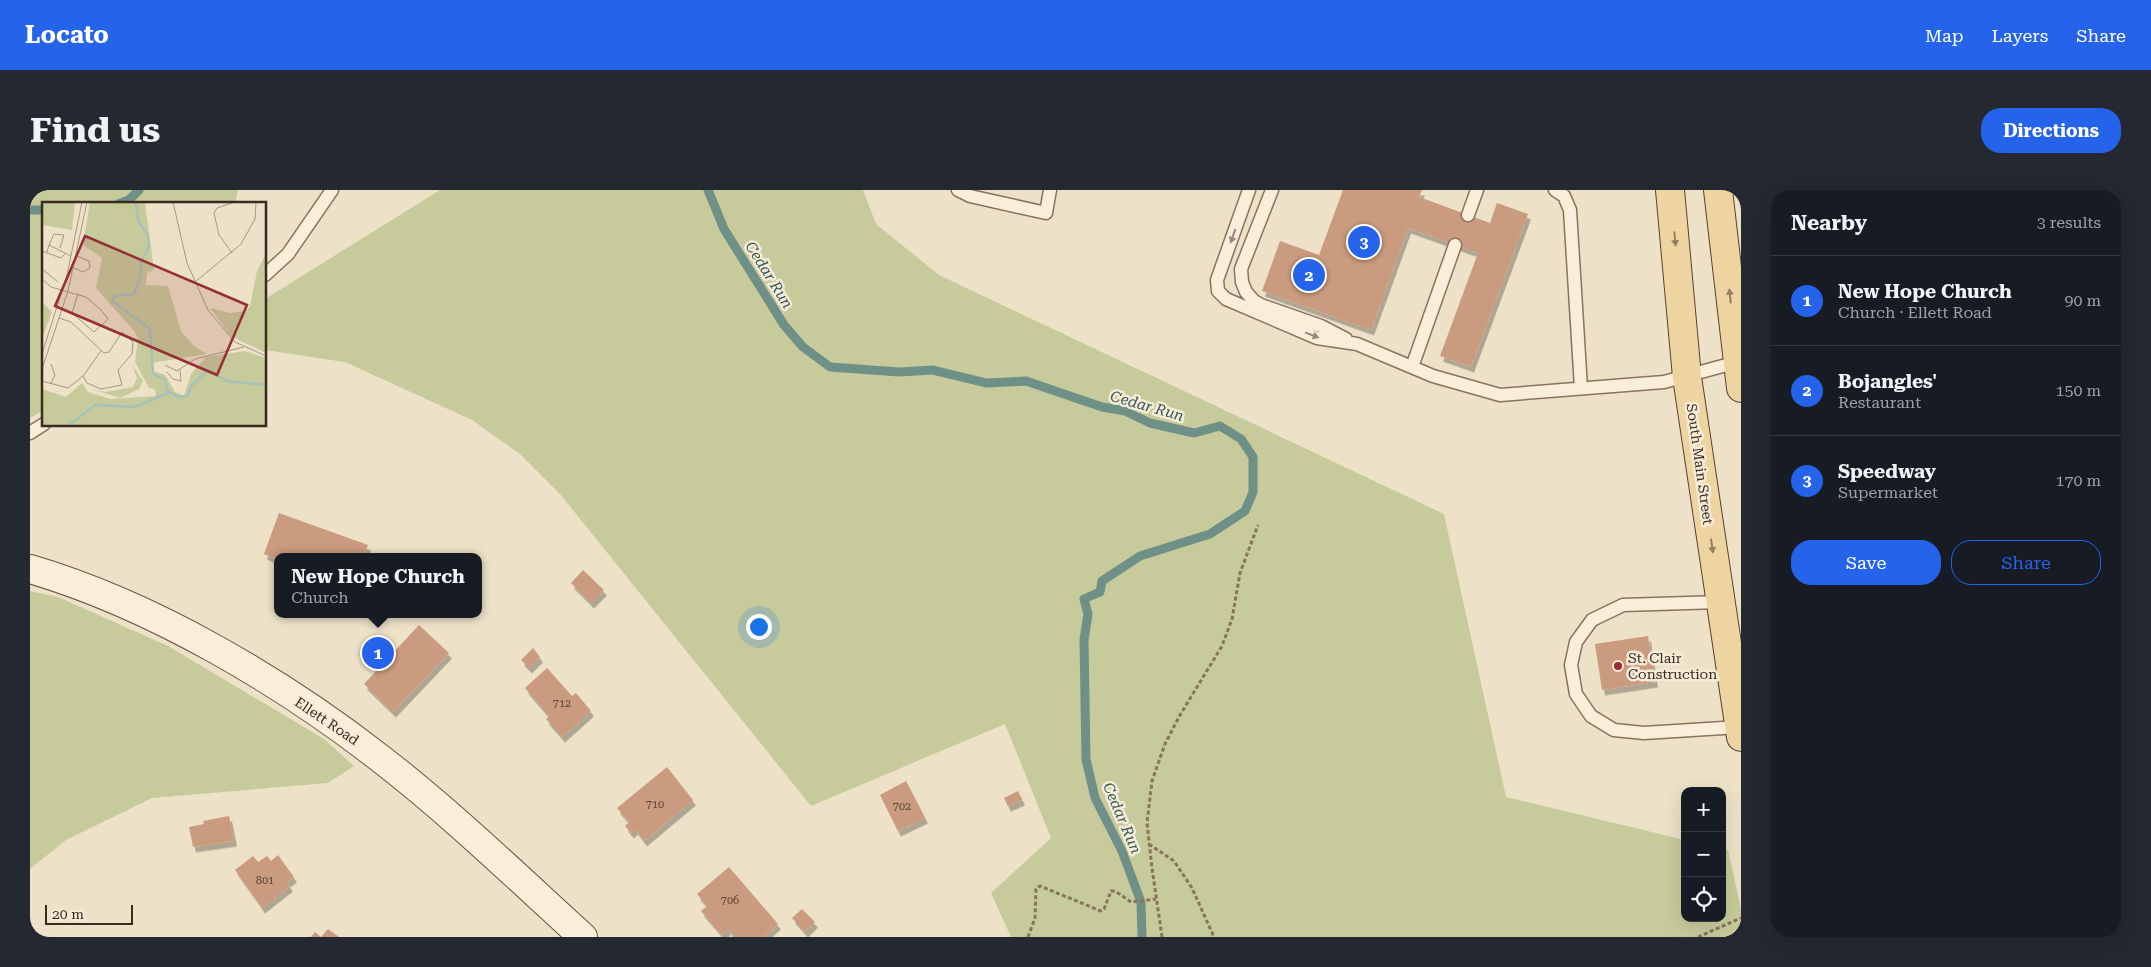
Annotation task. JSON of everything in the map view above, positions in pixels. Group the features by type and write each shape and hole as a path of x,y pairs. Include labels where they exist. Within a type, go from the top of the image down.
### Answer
{"main road":[{"name":"South Main Street","path":"1670,190 1688,377 1740,732"},
{"path":"1718,190 1740,370"}],"street":[{"name":"Ellett Road","path":"30,569 68,580 146,613 255,672 357,740 383,760 449,816 583,937"}],"lane":[{"path":"266,275 288,254 332,190"},
{"path":"958,190 970,196 1046,213 1050,190"},
{"path":"1249,190 1217,280 1218,291 1226,299 1317,338 1357,344"},
{"path":"1272,190 1241,269 1242,282 1246,292 1261,305 1321,326 1357,344 1433,376 1500,395 1664,382 1740,370"},
{"path":"1468,215 1477,190"},
{"path":"1555,190 1564,196 1570,210 1581,388"},
{"path":"1412,367 1455,245"},
{"path":"30,433 42,425"},
{"path":"1720,602 1623,605 1592,620 1576,642 1571,664 1576,694 1591,716 1614,730 1644,733 1740,732"}],"path":[{"path":"1162,937 1149,844 1148,823 1152,780 1165,744 1180,715 1222,646 1232,619 1240,573 1258,525"},
{"path":"1149,844 1174,861 1192,888 1214,937"},
{"path":"1028,937 1035,918 1036,889 1040,886 1101,911 1104,909 1111,891 1115,891 1131,902 1156,899"},
{"path":"1698,937 1741,918"}],"green space":[{"path":"30,190 238,190 235,202 42,202 42,411 30,418"},
{"path":"440,190 863,190 876,224 939,275 1444,514 1506,797 1681,839 1681,922 1726,922 1726,849 1728,850 1741,909 1741,937 1011,937 991,893 1051,838 1005,724 811,806 560,494 520,454 472,420 345,362 266,350 266,298"},
{"path":"30,591 58,597 168,646 324,739 354,766 328,783 152,798 66,840 30,869"}],"building":[{"path":"1343,190 1422,190 1419,197 1490,223 1497,203 1528,214 1471,367 1440,356 1478,253 1408,228 1371,330 1262,291 1280,241 1319,255"},
{"path":"279,513 368,545 365,553 274,553 274,558 264,554"},
{"path":"583,570 604,590 591,603 571,583"},
{"path":"419,625 449,653 393,712 364,684"},
{"path":"1648,636 1655,682 1602,690 1595,644"},
{"path":"533,648 540,657 529,668 521,660"},
{"path":"547,668 572,696 576,693 591,711 562,737 546,719 549,716 525,688"},
{"path":"667,767 693,800 644,841 635,829 631,833 625,826 629,822 617,808"},
{"path":"906,781 925,818 898,831 880,795"},
{"path":"1018,791 1022,800 1008,806 1004,798"},
{"path":"229,816 234,841 193,847 189,827 204,824 203,821"},
{"path":"278,855 294,877 287,882 290,886 262,908 235,870 253,856 258,862 267,856 271,861"},
{"path":"729,867 778,924 763,937 735,937 728,929 722,935 701,911 707,906 697,894"},
{"path":"802,909 815,922 805,932 792,918"},
{"path":"328,929 339,937 321,937"},
{"path":"315,932 321,937 311,937"}],"waterway":[{"name":"Cedar Run","path":"124,202 129,200 139,190"},
{"name":"Cedar Run","path":"708,190 724,229 784,325 803,347 830,367 899,372 933,370 987,383 1026,381 1102,407 1125,411 1150,423 1194,433 1220,426 1241,439 1253,457 1253,492 1245,511 1210,534 1140,556 1102,581 1100,592 1084,599 1088,614 1084,640 1086,759 1095,798 1122,851 1141,902 1142,937"},
{"name":"Cedar Run","path":"30,210 42,210"}],"place":[{"name":"Speedway","path":"1364,242"},
{"name":"Bojangles'","path":"1309,275"},
{"name":"New Hope Church","path":"378,653"},
{"name":"St. Clair Construction","path":"1618,666"}]}
